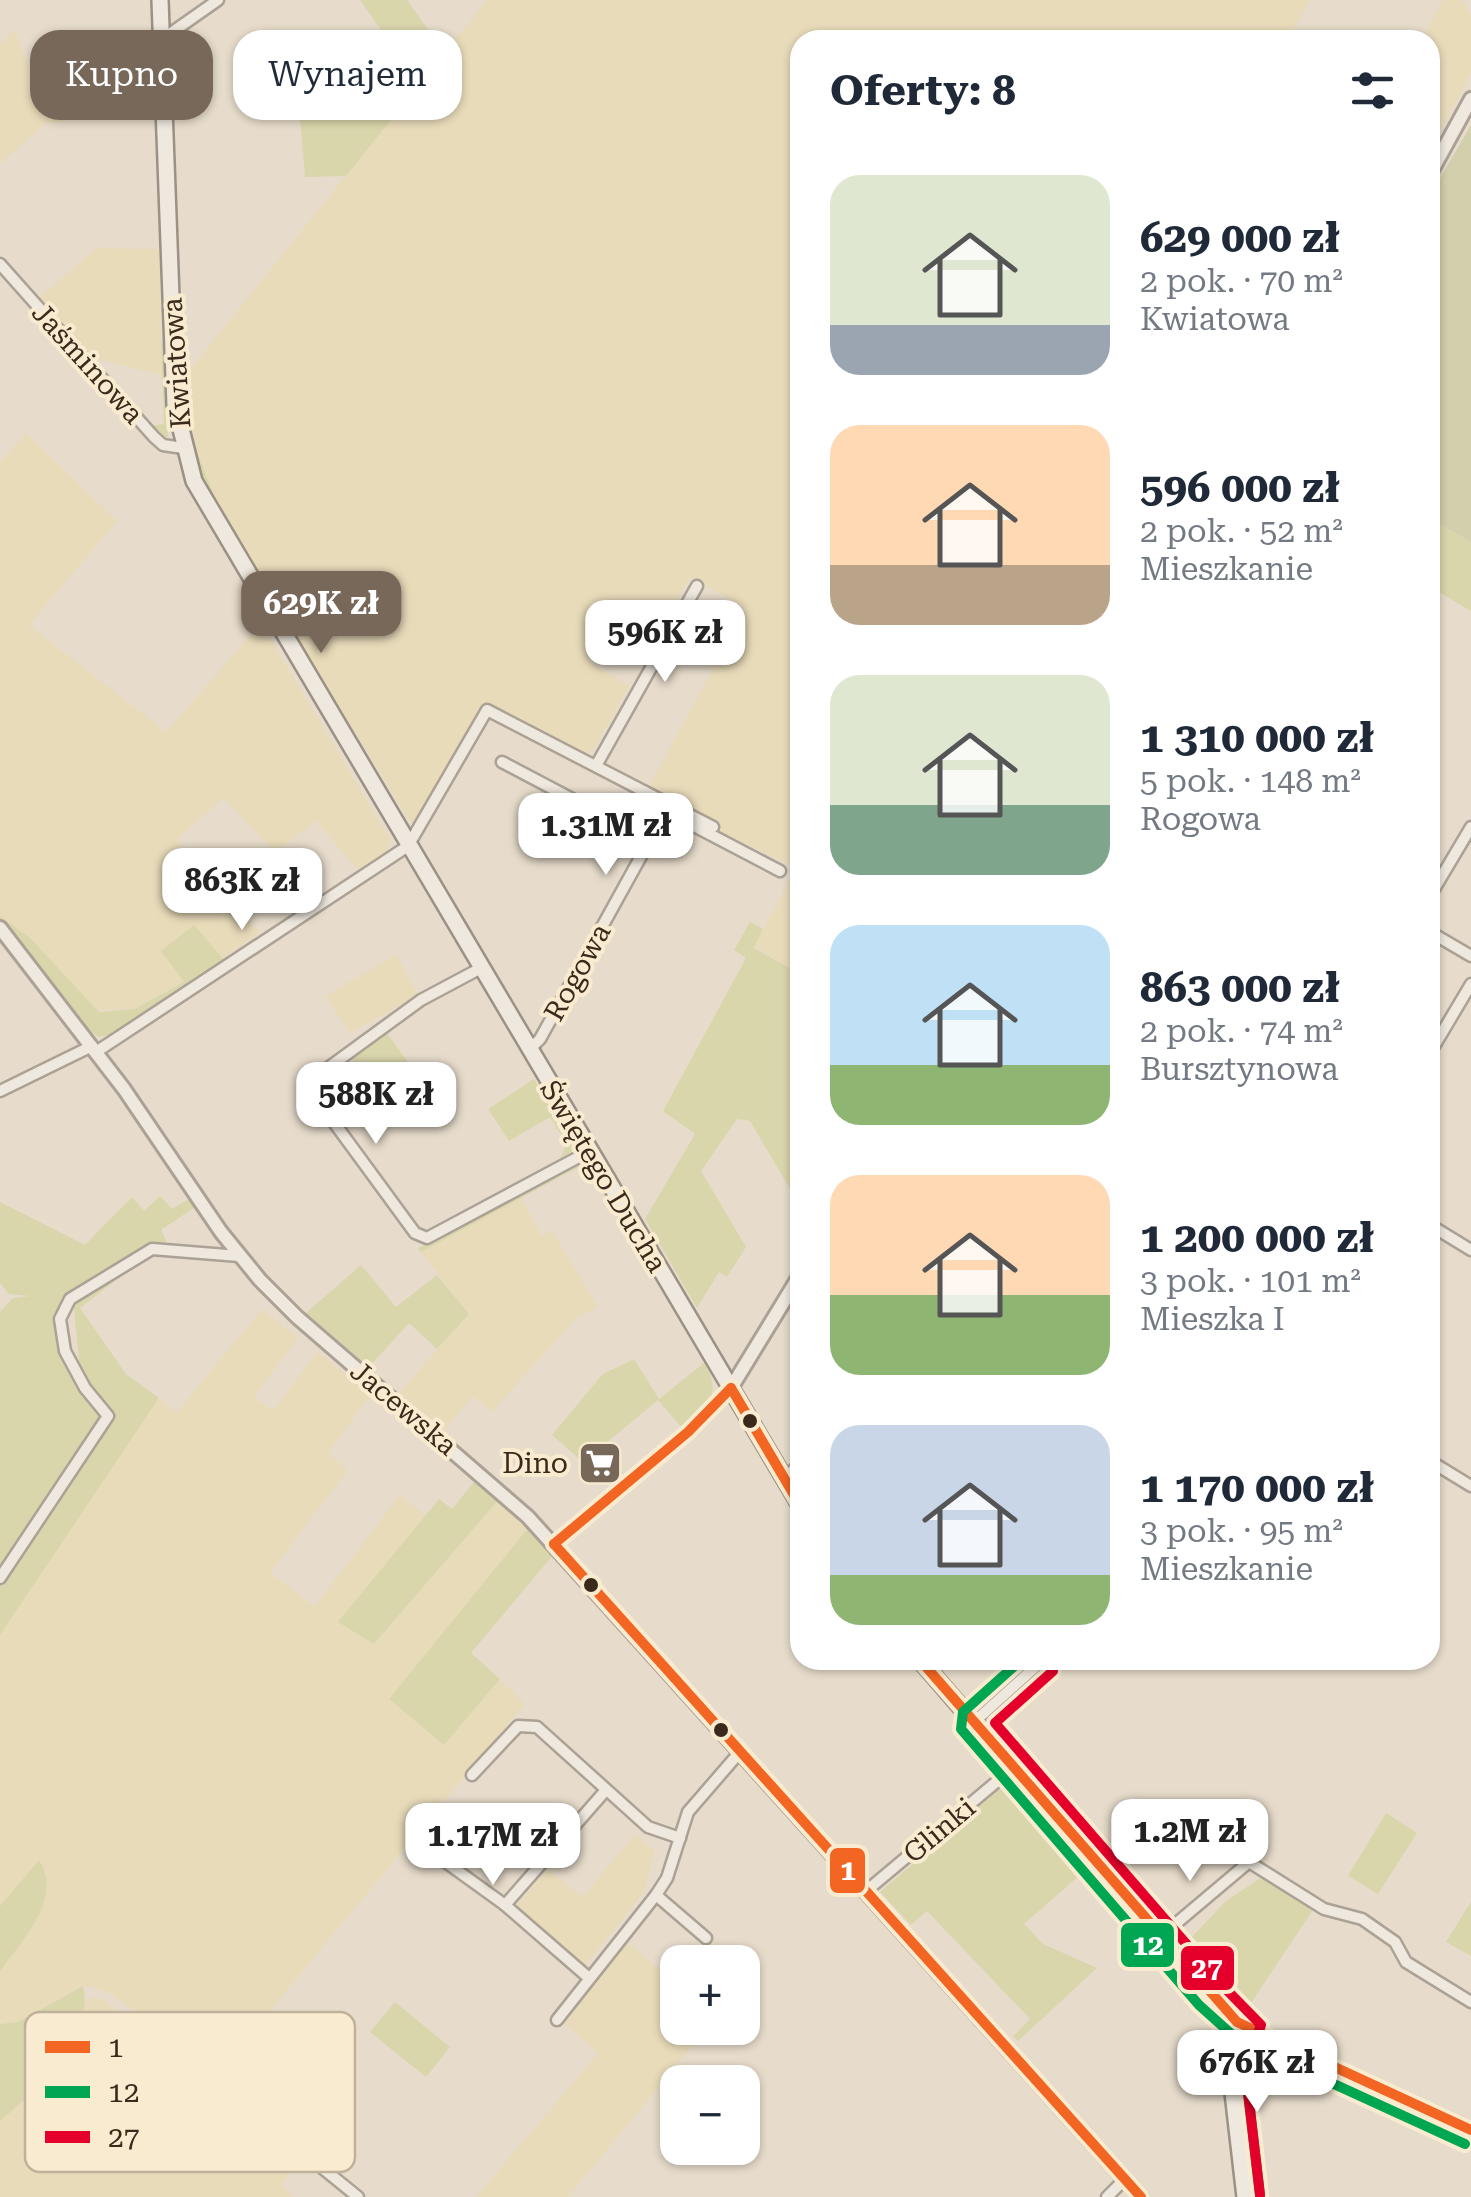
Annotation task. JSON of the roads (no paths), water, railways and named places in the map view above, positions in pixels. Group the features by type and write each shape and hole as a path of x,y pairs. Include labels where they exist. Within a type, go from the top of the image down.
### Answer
{"main road":[{"name":"Kwiatowa","path":"160,0 162,30"},
{"name":"Kwiatowa","path":"165,120 175,405 183,448 211,516 408,846"},
{"name":"Świętego Ducha","path":"408,846 790,1489"},
{"path":"929,1670 1220,2006 1246,2027 1232,2050 1230,2067 1245,2197"}],"street":[{"path":"176,30 218,0"},
{"path":"1440,156 1471,99"},
{"name":"Jaśminowa","path":"0,264 154,437 163,445 183,448"},
{"path":"597,764 698,586"},
{"path":"0,1092 94,1049 408,846 487,710 597,764 713,828"},
{"path":"502,762 650,840 658,825 677,816 780,871"},
{"path":"1440,879 1471,827"},
{"name":"Rogowa","path":"529,1050 548,1025 650,840"},
{"name":"Jacewska","path":"0,928 94,1049 238,1256 297,1317 508,1496 1141,2197"},
{"path":"1440,938 1471,956"},
{"path":"481,968 421,1000 321,1072 314,1091 319,1102 415,1234 427,1238 590,1152"},
{"path":"1440,1036 1471,984"},
{"path":"1440,1231 1471,1250"},
{"path":"0,1578 108,1416 85,1388 66,1351 60,1319 70,1299 152,1248 238,1256"},
{"path":"554,1544 688,1432 731,1388 790,1291"},
{"path":"1440,1467 1471,1486"},
{"path":"784,1479 790,1473"},
{"path":"974,1722 1032,1670"},
{"path":"472,1775 518,1726 537,1727 648,1828 680,1838"},
{"path":"557,2020 656,1895 666,1878 688,1812 739,1753"},
{"name":"Glinki","path":"864,1892 1013,1768"},
{"path":"505,1905 606,1790"},
{"path":"440,1858 505,1905 589,1978"},
{"path":"1160,1937 1249,1862 1324,1909 1362,1920 1395,1942 1406,1962 1471,2002"},
{"path":"656,1895 706,1938"},
{"path":"1246,2027 1471,2130"},
{"path":"327,2172 358,2197"},
{"path":"1107,2197 1126,2179"}],"place":[{"name":"Dino","path":"600,1463"}]}
